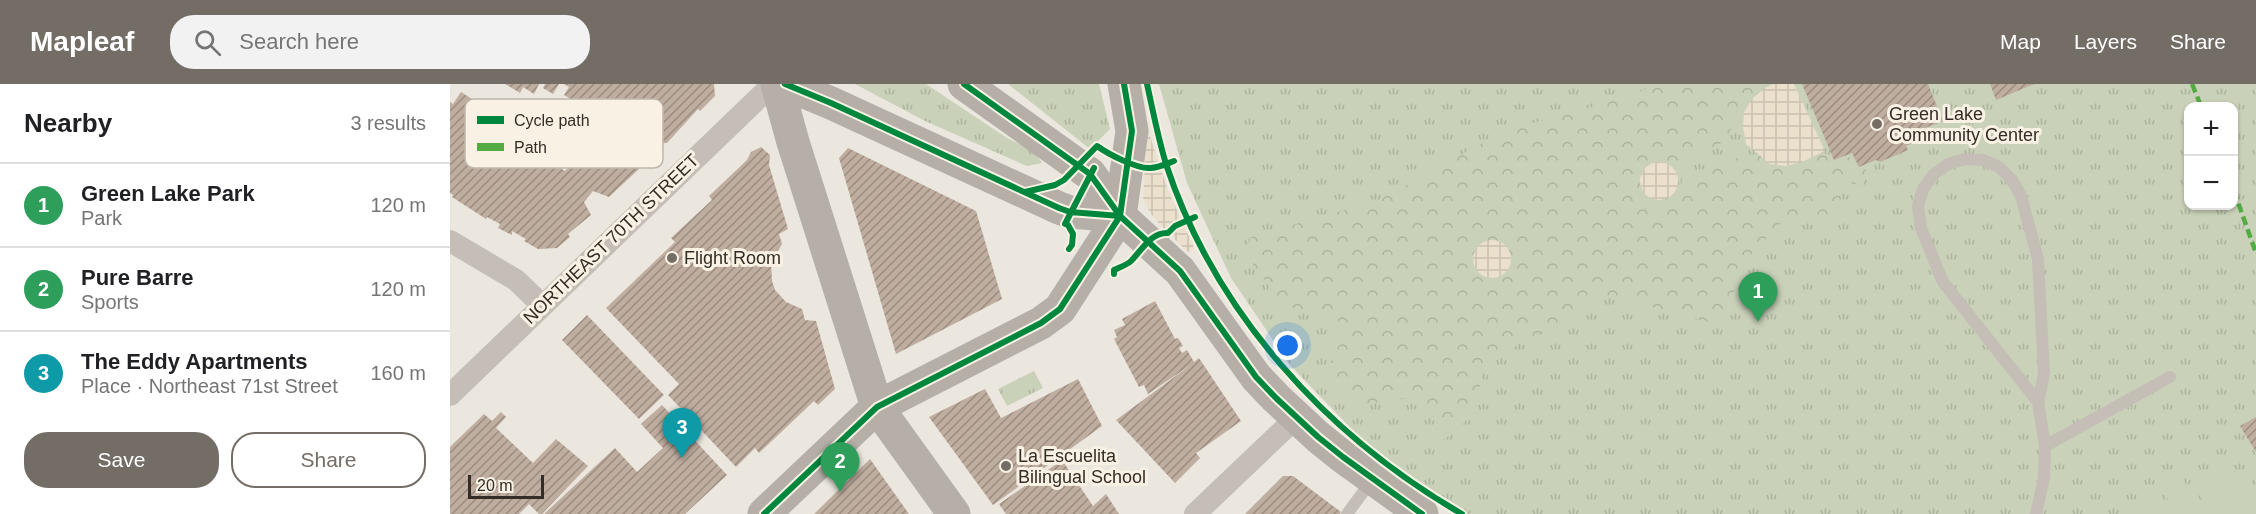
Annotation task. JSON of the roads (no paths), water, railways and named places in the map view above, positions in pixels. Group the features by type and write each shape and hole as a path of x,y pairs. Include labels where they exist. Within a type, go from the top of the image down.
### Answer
{"main road":[{"path":"777,84 793,142 877,407 954,514"},
{"path":"785,84 1059,208 1070,212 1120,216"},
{"path":"964,84 1090,174 1120,216 1180,271 1256,376 1297,417 1372,480 1422,514"},
{"path":"764,514 877,407 1053,315 1060,309 1120,216 1132,131 1124,84"}],"street":[{"name":"NORTHEAST 70TH STREET","path":"450,395 772,84"},
{"path":"450,241 516,280 542,305"},
{"path":"1195,514 1297,417"}],"lane":[{"path":"2036,514 2044,478 2045,446 2038,402 2044,374 2038,259 2020,196 2012,180 1999,167 1983,160 1965,159 1948,164 1934,174 1923,189 1918,206 1921,228 1943,282 2038,402"},
{"path":"2045,446 2170,377"},
{"path":"1347,514 1372,480"}],"place":[{"name":"Green Lake Community Center","path":"1877,124"},
{"name":"Flight Room","path":"672,258"},
{"name":"Green Lake Park","path":"1758,322"},
{"name":"The Eddy Apartments","path":"682,458"},
{"name":"La Escuelita Bilingual School","path":"1006,466"},
{"name":"Pure Barre","path":"840,492"}]}
